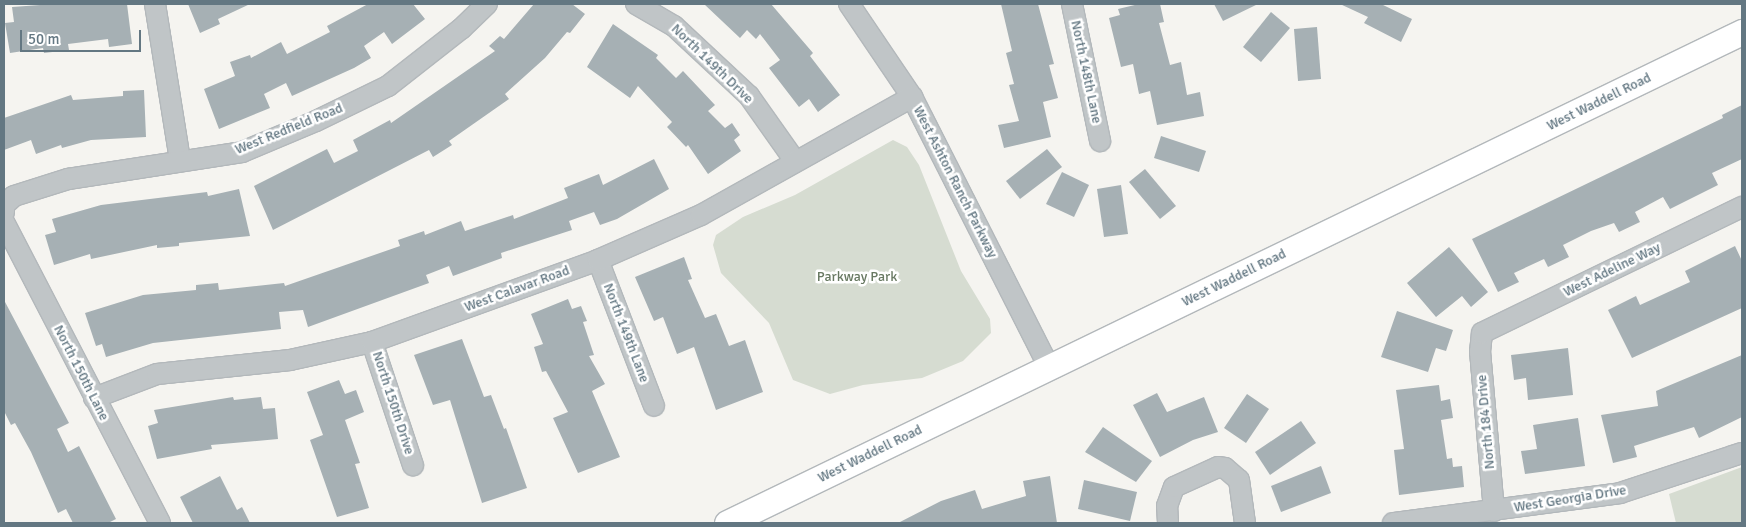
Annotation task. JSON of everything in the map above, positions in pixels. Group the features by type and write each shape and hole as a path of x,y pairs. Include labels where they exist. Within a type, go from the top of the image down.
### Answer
{"main road":[{"name":"West Waddell Road","path":"727,523 1742,32"}],"street":[{"path":"155,4 180,160"},
{"name":"West Redfield Road","path":"4,205 14,196 68,178 242,152 388,86 461,30 487,4"},
{"name":"North 149th Drive","path":"636,4 674,26 749,96 795,161"},
{"name":"West Ashton Ranch Parkway","path":"850,4 912,97 1049,367"},
{"name":"North 148th Lane","path":"1072,4 1100,141"},
{"name":"West Calavar Road","path":"94,398 157,374 290,360 372,342 598,260 701,215 912,97"},
{"path":"4,205 4,212"},
{"name":"West Adeline Way","path":"1482,333 1742,207"},
{"name":"North 150th Lane","path":"4,222 160,523"},
{"name":"North 149th Lane","path":"598,260 654,406"},
{"name":"North 184 Drive","path":"1482,333 1480,352 1494,511"},
{"name":"North 150th Drive","path":"372,342 413,464"},
{"name":"West Georgia Drive","path":"1393,523 1620,493 1742,453"},
{"path":"1168,523 1167,506 1174,487 1218,467 1226,468 1239,480 1245,523"}],"green space":[{"name":"Parkway Park","path":"893,140 907,147 919,165 961,271 990,319 991,333 963,361 922,378 863,385 830,394 793,380 769,323 721,273 713,245 716,235 743,217 795,195"},
{"path":"1742,467 1742,523 1676,523 1669,494"}],"building":[{"path":"54,4 127,4 132,44 109,47 108,39 68,44 69,50 44,53 43,48 10,53 5,23 14,22 12,7"},
{"path":"188,4 250,4 218,19 220,24 200,33"},
{"path":"368,4 413,4 425,19 392,44 384,32 364,46 371,58 354,68 292,96 286,83 264,94 270,108 219,129 204,89 235,76 230,62 250,55 251,58 281,42 287,54 330,32 327,26"},
{"path":"534,4 572,4 585,14 570,33 567,32 545,58 505,94 509,99 449,141 452,145 433,157 429,150 273,230 254,186 327,149 334,163 358,151 353,140 390,120 391,123 495,51 489,46 500,36 504,39"},
{"path":"704,4 771,4 813,53 810,56 840,95 818,112 809,99 799,107 769,68 780,60 760,34 756,39 747,30 740,38"},
{"path":"1001,4 1038,4 1054,64 1049,65 1058,98 1043,102 1051,137 1004,148 998,125 1019,121 1009,85 1014,84 1006,53 1012,51"},
{"path":"1139,4 1160,4 1164,22 1159,23 1170,65 1181,62 1187,95 1200,92 1204,116 1157,125 1150,91 1139,94 1133,64 1121,67 1109,18 1120,15 1118,9"},
{"path":"1214,4 1258,4 1223,21"},
{"path":"1340,4 1381,4 1412,19 1401,42 1364,23 1368,17"},
{"path":"1271,12 1290,28 1261,62 1243,47"},
{"path":"613,24 658,55 656,58 676,78 683,71 715,105 708,111 725,128 732,123 740,135 734,140 741,151 708,174 688,145 686,147 667,127 672,122 638,86 630,98 587,67"},
{"path":"1317,27 1321,79 1298,81 1294,29"},
{"path":"144,90 146,137 91,140 62,148 61,145 36,154 31,140 4,150 4,118 71,95 73,100 123,96 123,91"},
{"path":"1742,105 1742,159 1712,173 1718,185 1670,209 1663,197 1635,212 1640,222 1619,232 1614,223 1591,231 1563,245 1569,257 1548,267 1544,259 1514,273 1519,282 1498,292 1472,239 1723,118 1722,115"},
{"path":"1161,136 1206,151 1199,172 1154,158"},
{"path":"1047,149 1062,167 1020,199 1006,181"},
{"path":"654,159 669,189 617,219 600,225 594,212 569,221 572,230 501,253 502,258 453,276 449,266 426,275 429,283 308,327 303,310 279,312 281,329 153,343 106,357 102,344 96,346 85,313 143,295 196,290 196,285 218,283 219,290 284,283 285,286 400,246 398,240 424,231 425,235 461,221 465,231 513,215 514,219 568,198 564,188 599,174 603,185"},
{"path":"1145,169 1176,206 1160,219 1129,182"},
{"path":"1062,172 1089,185 1074,217 1046,204"},
{"path":"1121,185 1128,234 1104,237 1097,189"},
{"path":"239,189 250,236 179,243 179,246 157,248 157,245 91,259 90,254 54,265 45,235 56,232 52,219 101,205 207,192 208,196"},
{"path":"1735,246 1742,261 1742,308 1632,358 1608,310 1636,296 1640,305 1690,282 1685,271"},
{"path":"1449,247 1488,292 1471,307 1462,296 1436,317 1407,283"},
{"path":"684,257 692,279 688,280 705,318 716,314 729,346 745,340 763,392 716,410 694,347 677,354 663,317 654,321 635,277"},
{"path":"568,299 572,309 581,306 587,321 583,322 594,355 589,356 605,384 592,391 620,457 578,473 553,418 568,412 546,371 542,372 534,347 543,344 531,314"},
{"path":"4,300 69,423 57,429 68,452 79,446 116,519 108,523 73,523 66,509 58,513 31,452 15,423 11,425 4,411"},
{"path":"1397,311 1453,330 1446,351 1436,348 1428,372 1381,357"},
{"path":"462,339 484,397 491,395 504,429 506,428 527,488 482,503 450,400 433,405 414,355"},
{"path":"1568,348 1573,395 1528,400 1526,378 1514,380 1511,355"},
{"path":"1742,355 1742,417 1699,438 1694,427 1634,446 1637,457 1613,463 1601,415 1658,406 1656,391"},
{"path":"339,380 345,394 356,390 364,412 345,420 360,463 355,464 369,508 337,517 310,440 323,435 307,392"},
{"path":"1439,385 1441,401 1450,399 1453,418 1441,420 1447,459 1452,458 1453,467 1462,466 1464,487 1399,495 1394,450 1404,449 1396,390"},
{"path":"1157,393 1167,412 1204,397 1218,432 1193,440 1160,457 1133,405"},
{"path":"1247,394 1269,409 1246,443 1224,428"},
{"path":"233,397 234,400 261,397 263,409 275,408 278,439 211,445 212,449 157,459 148,426 158,423 154,410"},
{"path":"1578,418 1585,466 1525,474 1521,451 1537,449 1533,425"},
{"path":"1301,421 1316,443 1270,475 1255,452"},
{"path":"1103,427 1152,461 1136,482 1085,452"},
{"path":"1321,466 1331,493 1281,512 1271,486"},
{"path":"220,476 237,510 242,507 250,523 193,523 180,497"},
{"path":"1050,476 1057,523 898,523 941,501 975,490 982,509 1026,496 1023,481"},
{"path":"1084,480 1137,492 1130,521 1078,509"}]}
